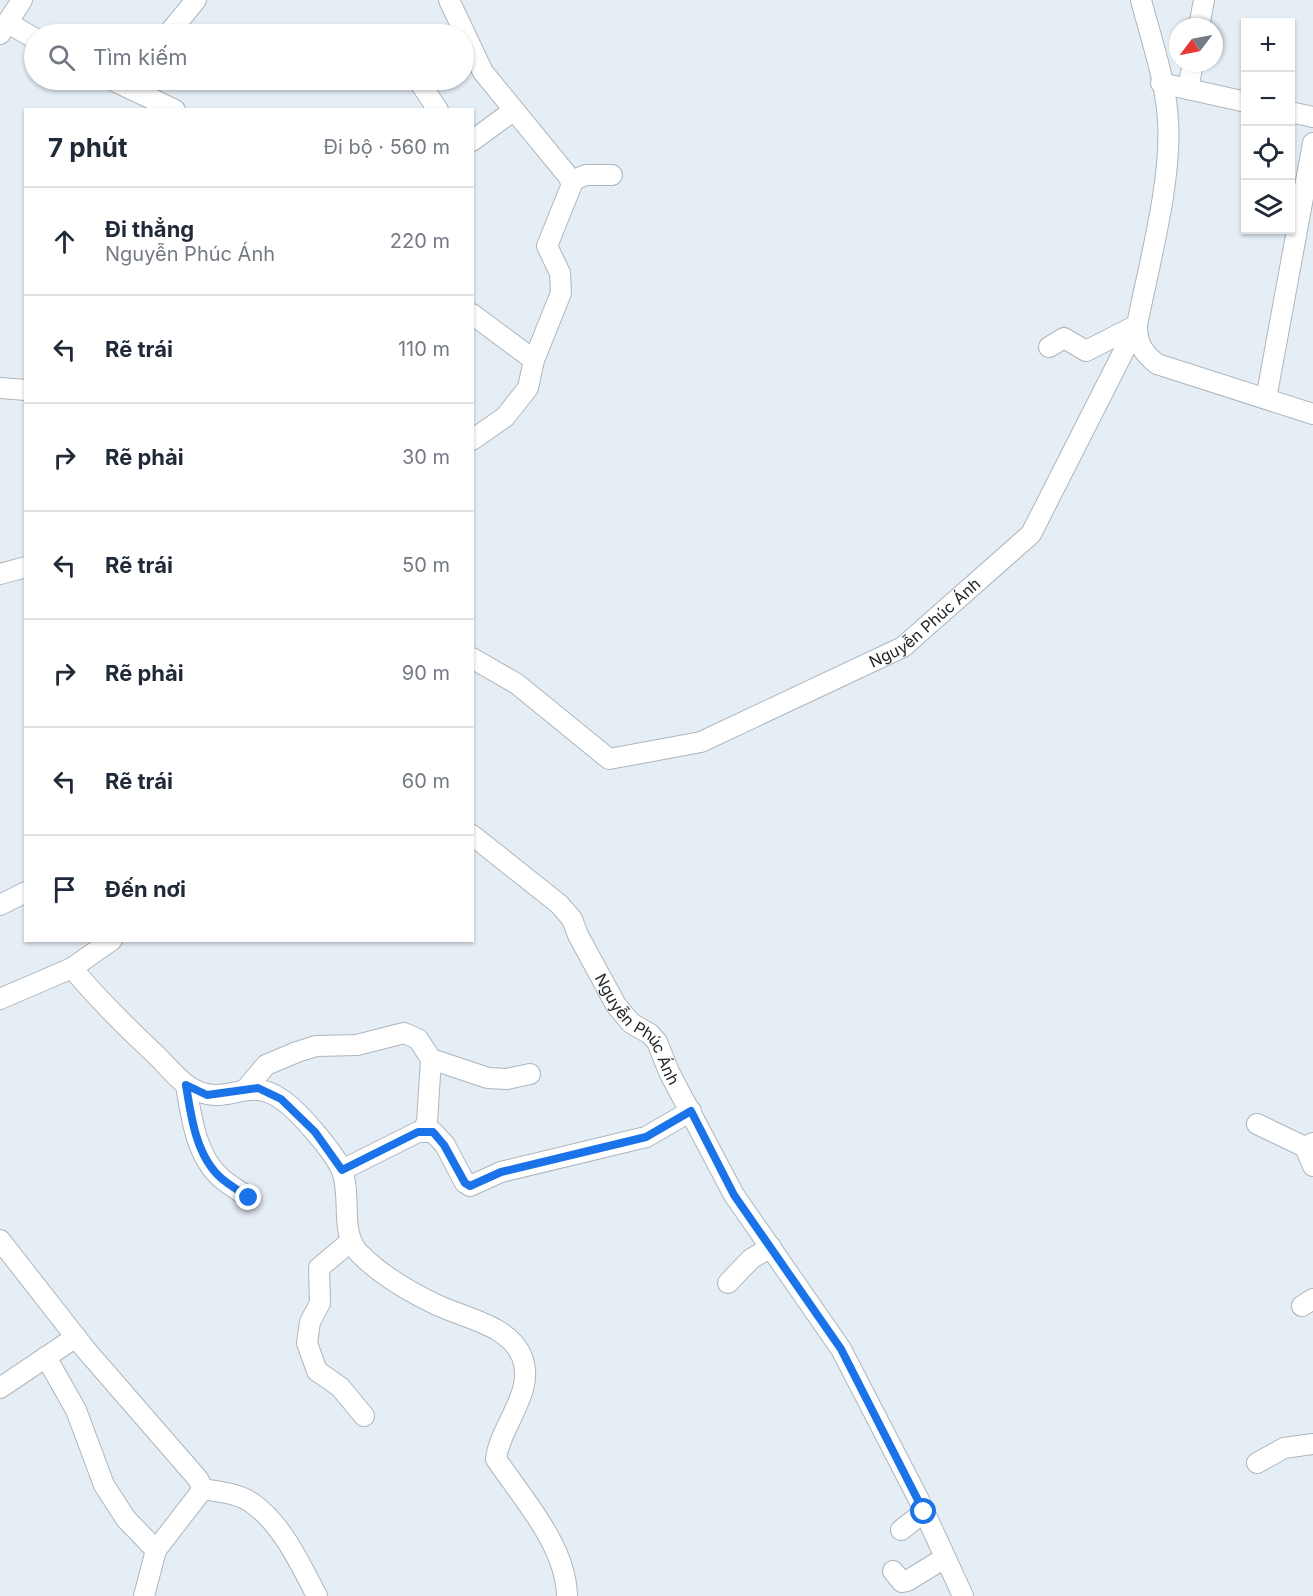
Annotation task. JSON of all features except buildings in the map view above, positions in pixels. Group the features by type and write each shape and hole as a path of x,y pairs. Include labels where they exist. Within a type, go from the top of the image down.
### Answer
{"street":[{"path":"22,0 4,29 24,35"},
{"path":"176,24 196,0"},
{"path":"449,0 460,24"},
{"path":"1141,0 1168,119 1161,205 1137,324 1137,341 1145,355 1157,364 1313,414"},
{"path":"1201,18 1204,0"},
{"path":"474,55 513,111 571,181 571,187 547,246 560,273 561,293 534,360 528,388 515,408 474,439"},
{"path":"1188,89 1191,72"},
{"path":"1161,83 1241,101"},
{"path":"138,90 171,108"},
{"path":"425,90 437,108"},
{"path":"474,140 513,111"},
{"path":"1295,113 1313,117"},
{"path":"1266,399 1313,143"},
{"path":"571,181 586,175 612,175"},
{"path":"474,315 534,360"},
{"path":"1049,347 1064,338 1086,351 1137,324"},
{"name":"Nguyễn Phúc Ánh","path":"474,659 517,684 609,759 701,742 903,647 1031,534 1137,324"},
{"path":"0,388 24,390"},
{"path":"0,574 24,568"},
{"name":"Nguyễn Phúc Ánh","path":"474,836 543,888 572,919 578,935 616,1005 631,1023 657,1042 669,1072 725,1179 841,1349 924,1512 963,1596"},
{"path":"0,905 24,893"},
{"path":"0,999 72,968 109,942"},
{"path":"72,968 106,1008 186,1085 207,1095 258,1088 281,1099 315,1132 342,1170 351,1241 359,1254 400,1284 435,1304 497,1330 514,1341 523,1358 526,1379 518,1404 498,1444 496,1459 554,1549 567,1577 567,1596"},
{"path":"245,1090 266,1065 316,1046 357,1045 404,1033 418,1039 431,1059 427,1122 422,1132"},
{"path":"431,1059 488,1078 507,1079 530,1074"},
{"path":"186,1085 194,1131 206,1155 219,1177 249,1198"},
{"path":"342,1170 422,1132 433,1132 444,1145 465,1183 470,1186 501,1172 646,1137 691,1111"},
{"path":"1257,1124 1309,1145 1313,1166"},
{"path":"0,1240 76,1337 198,1479 202,1490"},
{"path":"351,1241 319,1268 320,1303 310,1322 307,1343 317,1371 340,1387 364,1416"},
{"path":"728,1283 751,1259 771,1247"},
{"path":"0,1388 76,1337"},
{"path":"46,1357 76,1410 104,1485 126,1519 156,1550"},
{"path":"1257,1463 1284,1448 1313,1444"},
{"path":"144,1596 156,1550 202,1490"},
{"path":"202,1490 232,1494 252,1503 278,1528 317,1596"},
{"path":"901,1530 924,1512"},
{"path":"893,1571 902,1582 907,1581 944,1559 950,1574 948,1596"}],"route":[{"path":"249,1198 219,1177 206,1155 194,1131 186,1085 207,1095 258,1088 281,1099 315,1132 342,1170 418,1132 433,1132 444,1145 465,1183 470,1186 501,1172 522,1169 646,1137 691,1111 734,1195 813,1304 841,1349 924,1512"}]}
